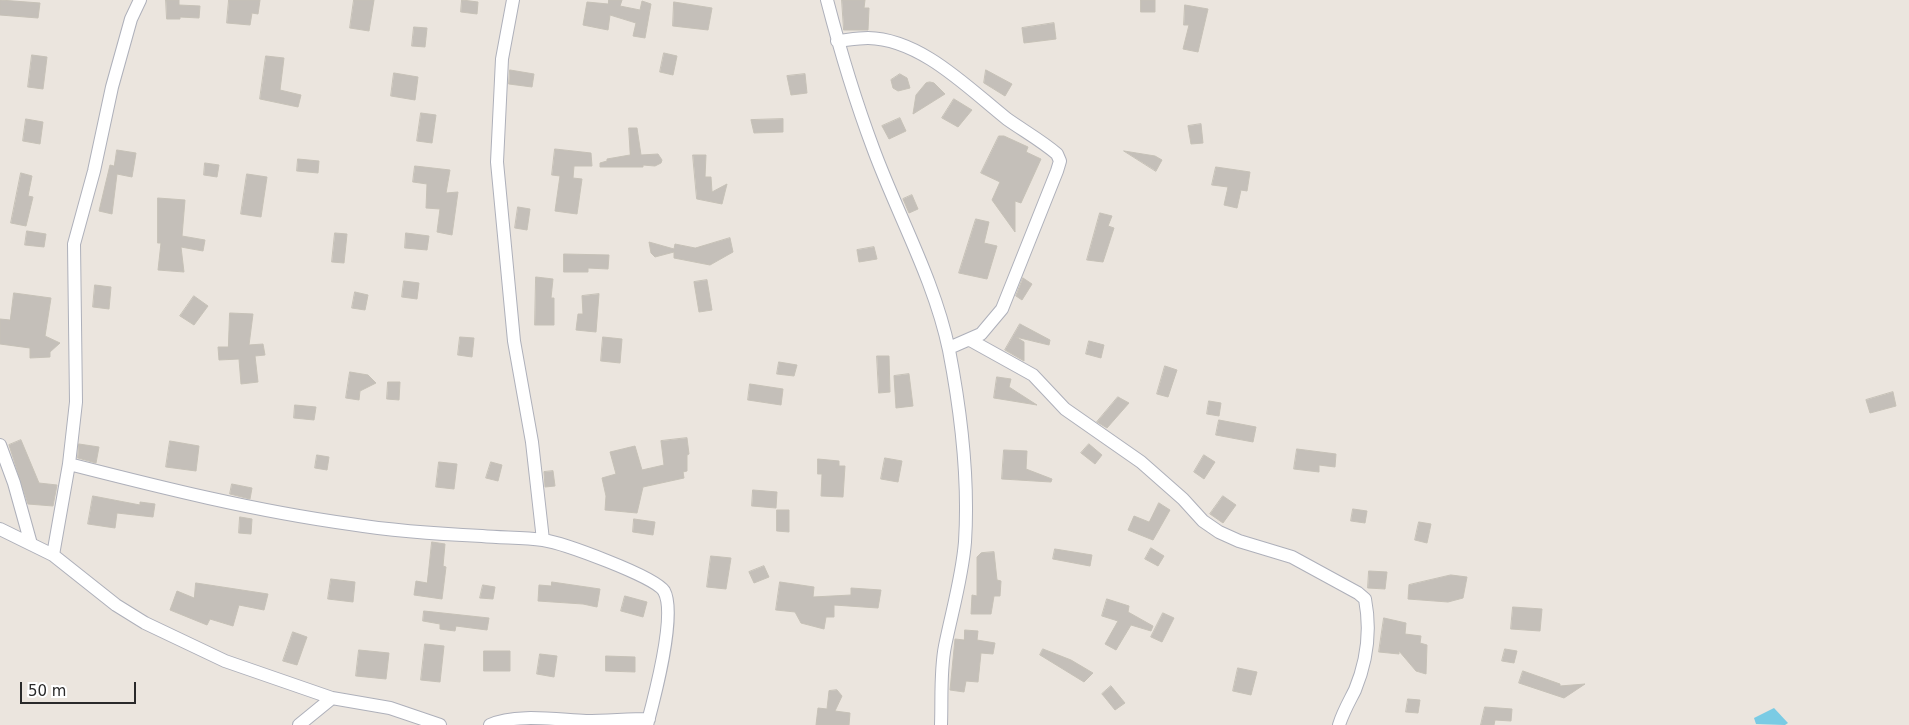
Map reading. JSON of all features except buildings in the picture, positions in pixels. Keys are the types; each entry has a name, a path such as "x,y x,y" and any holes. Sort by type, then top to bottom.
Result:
{"street":[{"path":"53,555 69,464 76,402 74,244 94,171 112,87 131,19 140,0"},
{"path":"513,0 502,59 497,162 514,341 532,442 543,540"},
{"path":"827,0 837,41 872,148 917,251 949,348 958,403 966,505 965,542 959,589 945,648 941,725"},
{"path":"837,41 868,38 880,40 901,45 935,61 1008,119 1057,154 1060,161 1002,309 991,325 970,340 949,348"},
{"path":"970,340 1033,375 1065,409 1141,462 1183,499 1203,521 1219,532 1240,541 1292,557 1358,593 1365,599 1367,651 1354,692 1343,709 1339,725"},
{"path":"0,445 14,483 31,544"},
{"path":"69,464 210,500 274,513 418,532 543,540 585,552 651,581 664,591 667,606 664,654 648,722 516,719 499,721 490,725"},
{"path":"0,529 53,555 116,605 145,623 225,661 332,698 390,708 440,725"},
{"path":"300,725 332,698"}],"water":[{"path":"1774,708 1788,723 1785,725 1756,724 1754,718"}]}
